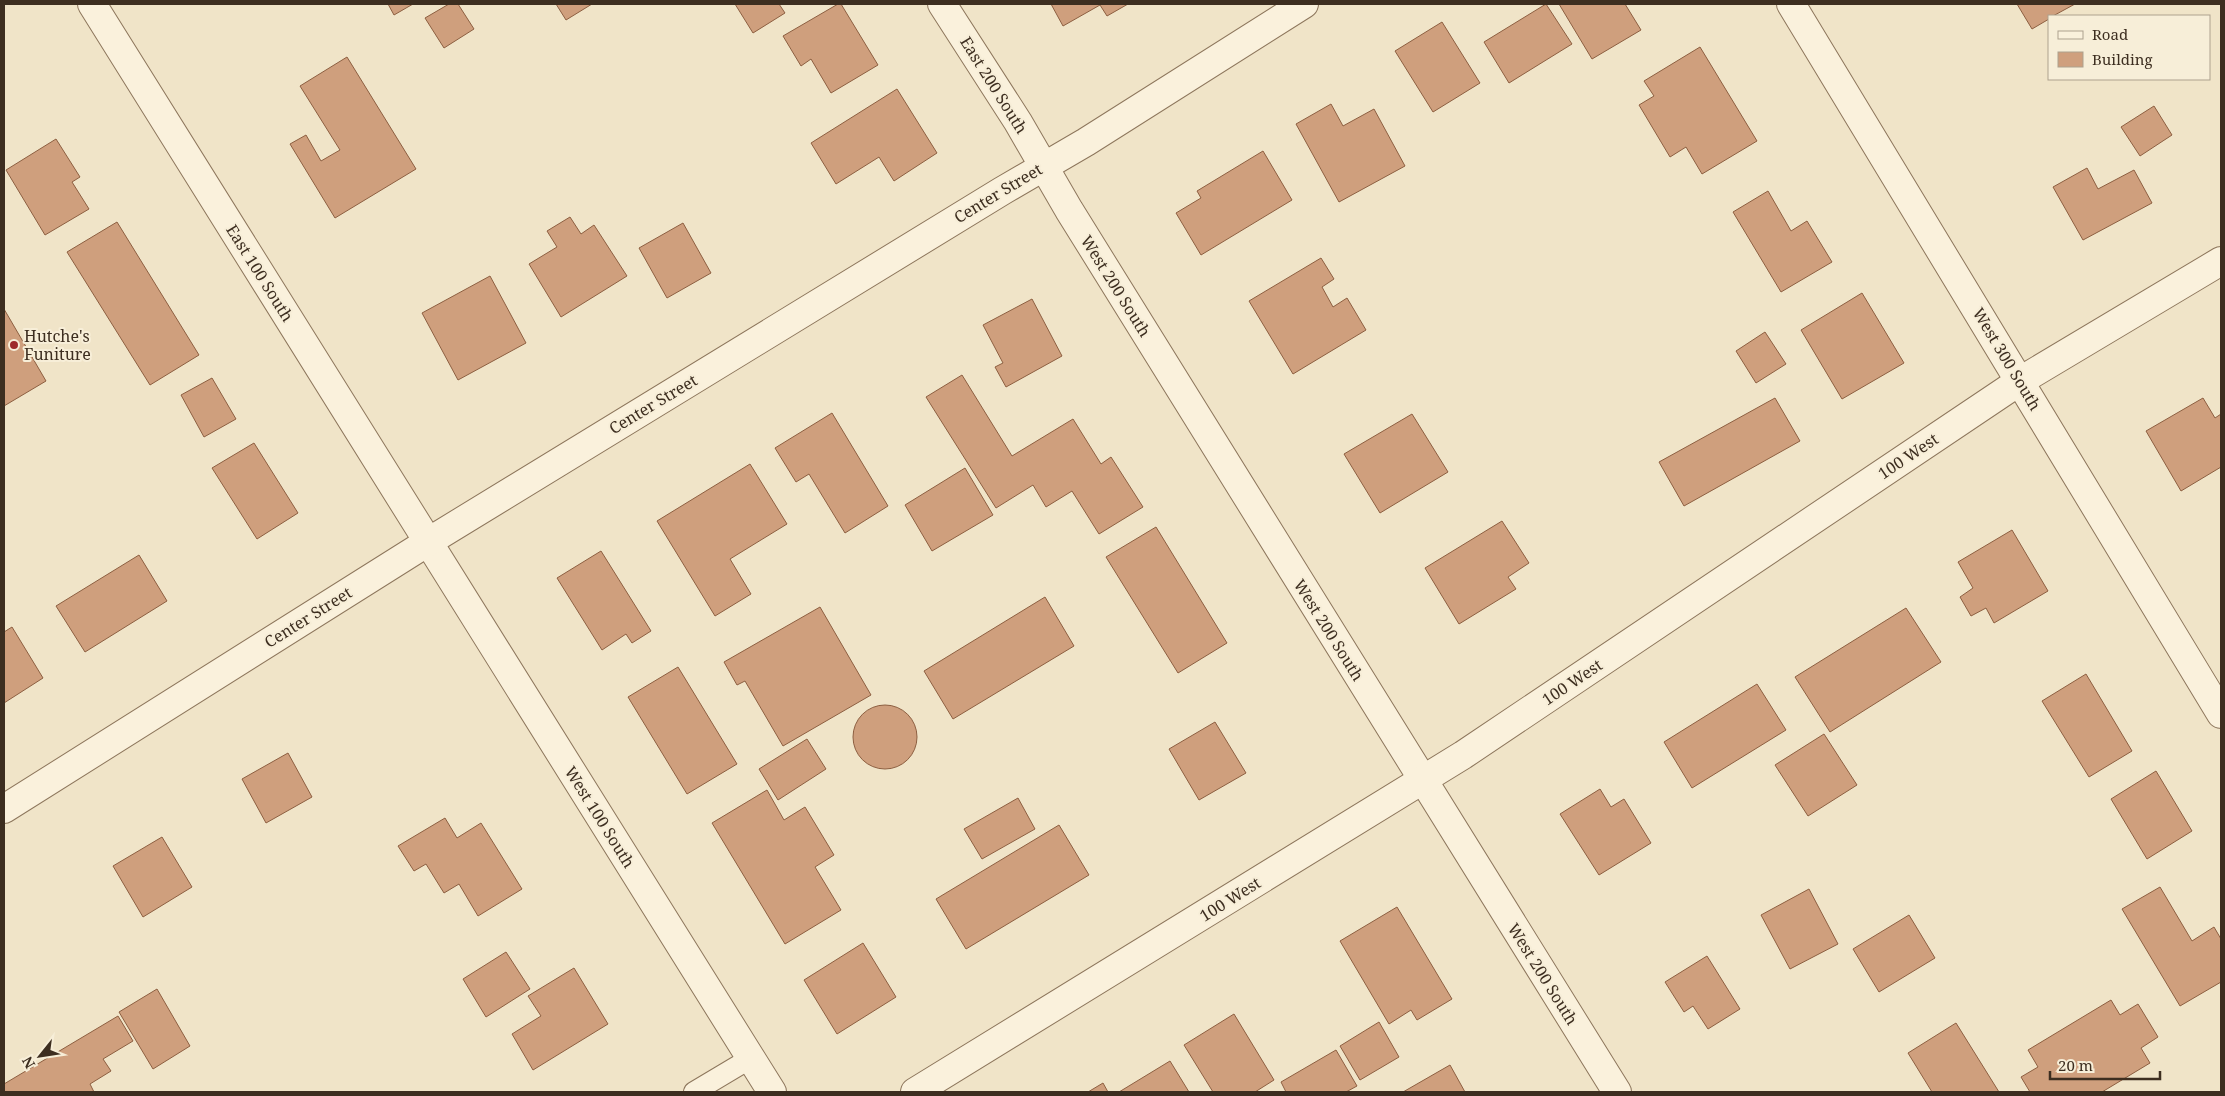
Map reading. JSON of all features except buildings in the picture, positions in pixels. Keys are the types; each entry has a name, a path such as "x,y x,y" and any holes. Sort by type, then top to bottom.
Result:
{"street":[{"name":"East 100 South","path":"92,4 428,542"},
{"name":"East 200 South","path":"942,4 1044,166"},
{"name":"Center Street","path":"4,808 428,542 1086,142 1304,4"},
{"name":"West 300 South","path":"1791,4 2221,714"},
{"name":"West 200 South","path":"1044,166 1422,780 1618,1092"},
{"name":"100 West","path":"915,1092 1472,750 2020,380 2221,261"},
{"name":"West 100 South","path":"428,542 772,1092"}],"lane":[{"path":"694,1092 750,1058"}],"place":[{"name":"Hutche's Funiture","path":"14,345"}]}
